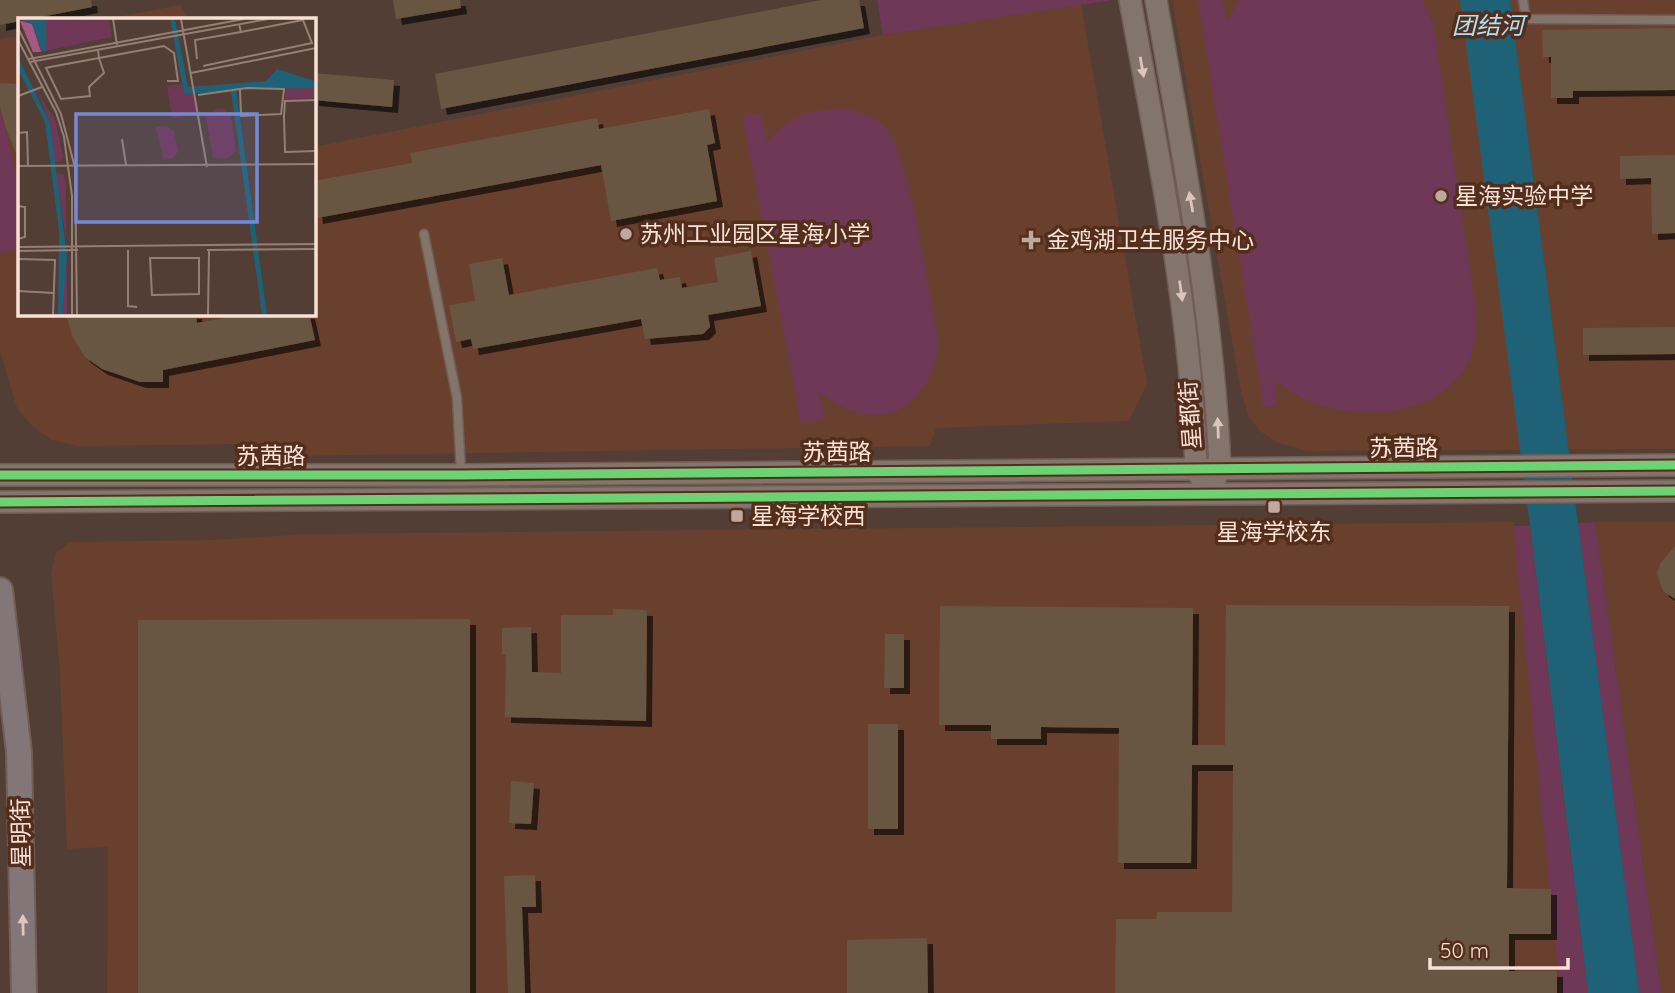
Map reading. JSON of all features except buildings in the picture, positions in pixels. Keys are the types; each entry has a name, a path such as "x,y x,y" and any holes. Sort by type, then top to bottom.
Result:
{"main road":[{"name":"星都街","path":"1130,0 1172,230 1187,334 1196,468 1209,494"},
{"name":"星都街","path":"1156,0 1196,228 1217,407 1220,468 1209,494"},
{"name":"苏茜路","path":"0,475 461,475 1675,465"},
{"name":"苏茜路","path":"0,502 1675,491"},
{"name":"星明街","path":"0,590 19,752 24,993"}],"lane":[{"path":"1523,0 1525,19 1675,20"},
{"path":"424,234 457,398 461,475"}],"shaded area":[{"path":"877,0 1112,0 883,35"},
{"name":"星海实验中学","path":"1172,0 1675,0 1675,449 1308,451 1278,443 1260,431 1249,417 1241,392"},
{"path":"1198,0 1222,0 1227,21 1239,0 1422,0 1433,23 1476,310 1469,361 1451,385 1433,398 1390,411 1344,411 1302,398 1275,381 1277,405 1263,407"},
{"name":"苏州工业园区星海小学","path":"1081,4 1147,384 1129,421 936,428 930,446 291,456 244,444 78,446 52,440 32,426 17,408 0,351 0,39 18,36 18,315 315,315 315,147 883,35"},
{"path":"180,5 187,18 112,18"},
{"path":"840,108 874,119 884,126 893,141 910,195 939,346 932,370 922,389 910,403 895,411 878,415 860,413 819,392 824,419 801,423 742,116 761,113 767,143 782,127 799,116"},
{"path":"0,110 18,182 18,248 0,253"},
{"path":"1513,522 1560,993 107,993 108,847 67,849 60,672 51,573 56,553 70,542 213,540 304,534"},
{"path":"1595,522 1675,522 1675,993 1661,993"},
{"path":"1595,522 1661,993 1639,993 1576,523"},
{"path":"1513,526 1530,526 1588,993 1560,993"}],"water":[{"name":"团结河","path":"1460,0 1510,0 1639,993 1588,993 1530,525"}],"cycle path":[{"path":"0,475 461,475 1675,465"},
{"path":"0,502 1675,491"}],"place":[{"name":"星海实验中学","path":"1441,196"},
{"name":"苏州工业园区星海小学","path":"626,234"},
{"name":"金鸡湖卫生服务中心","path":"1031,240"},
{"name":"星海学校东","path":"1274,507"},
{"name":"星海学校西","path":"737,516"}]}
